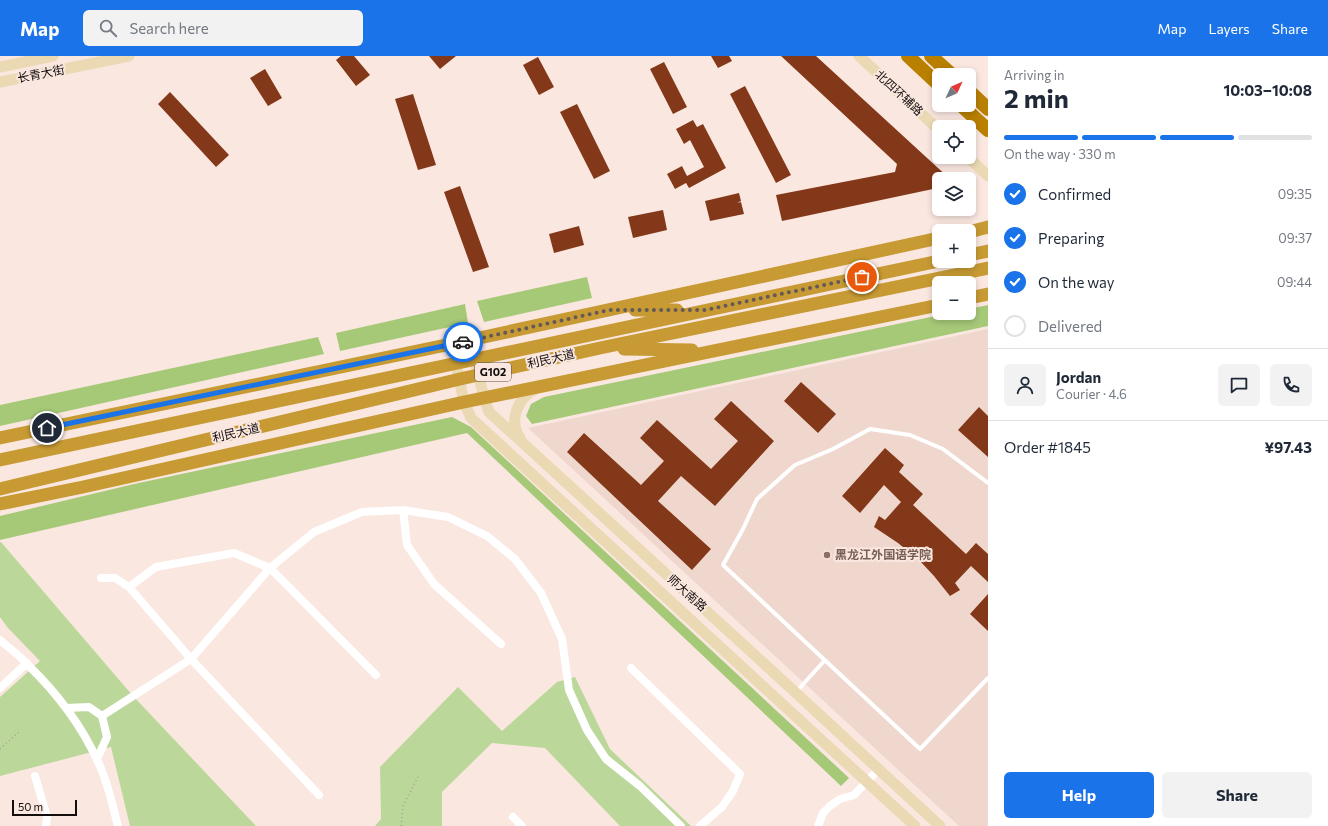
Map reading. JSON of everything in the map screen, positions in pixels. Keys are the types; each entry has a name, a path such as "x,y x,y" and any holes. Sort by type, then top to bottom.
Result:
{"highway":[{"path":"908,56 932,78"},
{"path":"931,56 944,68"},
{"path":"976,97 988,108"},
{"path":"969,112 988,130"},
{"path":"976,230 988,227"},
{"path":"0,438 452,344 932,240"},
{"path":"976,253 988,250"},
{"name":"利民大道","path":"0,460 932,262"},
{"name":"利民大道","path":"0,489 460,379 600,348 988,268"},
{"path":"976,297 988,294"},
{"path":"0,504 91,486 464,402 932,306"},
{"path":"609,310 705,310"},
{"path":"600,348 717,351"}],"main road":[{"name":"长青大街","path":"0,67 53,56"},
{"name":"长青大街","path":"0,82 129,56"},
{"name":"北四环辅路","path":"859,56 932,124"},
{"path":"975,164 988,176"},
{"name":"师大南路","path":"470,340 484,398 489,412 940,826"},
{"name":"师大南路","path":"452,344 464,402 471,418 915,826"},
{"path":"525,445 516,432 514,426 516,413 523,398 538,387"}],"street":[{"path":"403,510 407,545 434,584 501,644"},
{"path":"102,716 191,659 270,568 314,532 362,512 403,510 448,517 487,536 515,559 542,593 562,639 569,690 587,730 606,759 640,786 681,826"},
{"path":"129,587 156,567 234,552 270,568 376,675"},
{"path":"101,578 115,578 129,587 191,659 319,795"},
{"path":"0,640 27,663 40,677 66,708 86,738 97,759 109,792 118,826"},
{"path":"0,688 27,663"},
{"path":"631,668 740,774 733,791 722,807 700,826"},
{"path":"66,708 89,707 102,716 107,737 97,759"},
{"path":"818,826 823,813 830,806 840,799 854,794 879,769"},
{"path":"35,776 47,817 46,826"},
{"path":"513,817 522,826"}],"lane":[{"path":"988,483 943,450 910,435 870,429 832,449 795,465 757,499 743,529 723,565 920,748 988,678"},
{"path":"795,692 825,660"}],"path":[{"path":"0,749 19,732"},
{"path":"401,826 403,806 419,775"}],"shaded area":[{"name":"黑龙江外国语学院","path":"988,329 988,826 959,826 528,428"}],"green space":[{"path":"587,277 592,298 484,322 477,301"},
{"path":"465,304 468,323 340,351 336,333"},
{"path":"988,305 988,326 532,424 526,416 531,404 544,397 932,317 932,320 976,320 976,308"},
{"path":"318,337 324,354 0,426 0,405"},
{"path":"452,417 471,427 849,778 841,786 467,433 0,540 0,516 134,484"},
{"path":"0,542 133,696 256,826 130,826 111,747 0,776 0,697 40,661 8,628 0,617"},
{"path":"575,677 610,749 691,826 620,826 545,748 492,743 442,792 442,826 375,826 381,819 380,767 458,687 502,731 557,682"}],"building":[{"path":"341,56 354,56 370,75 356,86 336,60"},
{"path":"429,56 456,56 440,69"},
{"path":"711,56 729,56 732,61 718,68"},
{"path":"781,56 816,56 942,172 932,172 932,189 782,221 776,195 895,172 897,164"},
{"path":"538,57 554,87 539,95 523,65"},
{"path":"664,62 687,107 673,114 650,69"},
{"path":"265,69 282,98 268,106 250,78"},
{"path":"745,86 791,175 776,183 730,94"},
{"path":"170,92 229,155 216,167 158,104"},
{"path":"413,94 436,165 418,170 395,99"},
{"path":"577,104 610,171 594,179 560,112"},
{"path":"693,120 697,127 703,124 726,168 689,188 686,183 675,189 667,174 682,166 687,176 704,167 690,140 684,144 676,129"},
{"path":"460,186 489,267 473,272 444,192"},
{"path":"739,193 741,201 737,203 741,202 744,214 710,221 705,201"},
{"path":"663,210 667,230 633,238 628,217"},
{"path":"579,226 584,245 554,253 549,234"},
{"path":"801,382 836,414 818,433 784,401"},
{"path":"731,401 774,441 715,506 681,476 658,501 711,549 692,570 567,452 584,433 641,485 664,461 640,438 657,420 711,469 738,441 714,419"},
{"path":"979,407 988,416 988,457 958,430"},
{"path":"885,448 904,465 899,472 923,494 913,505 966,554 976,543 988,554 988,582 971,566 955,583 960,590 950,596 920,561 898,543 874,527 879,516 885,520 901,502 884,485 860,513 842,496"},
{"path":"988,594 988,631 970,614"}],"way so far":[{"path":"463,342 609,310 705,310 862,277"}],"place":[{"name":"黑龙江外国语学院","path":"827,555"}],"route":[{"path":"47,428 463,342"}]}
